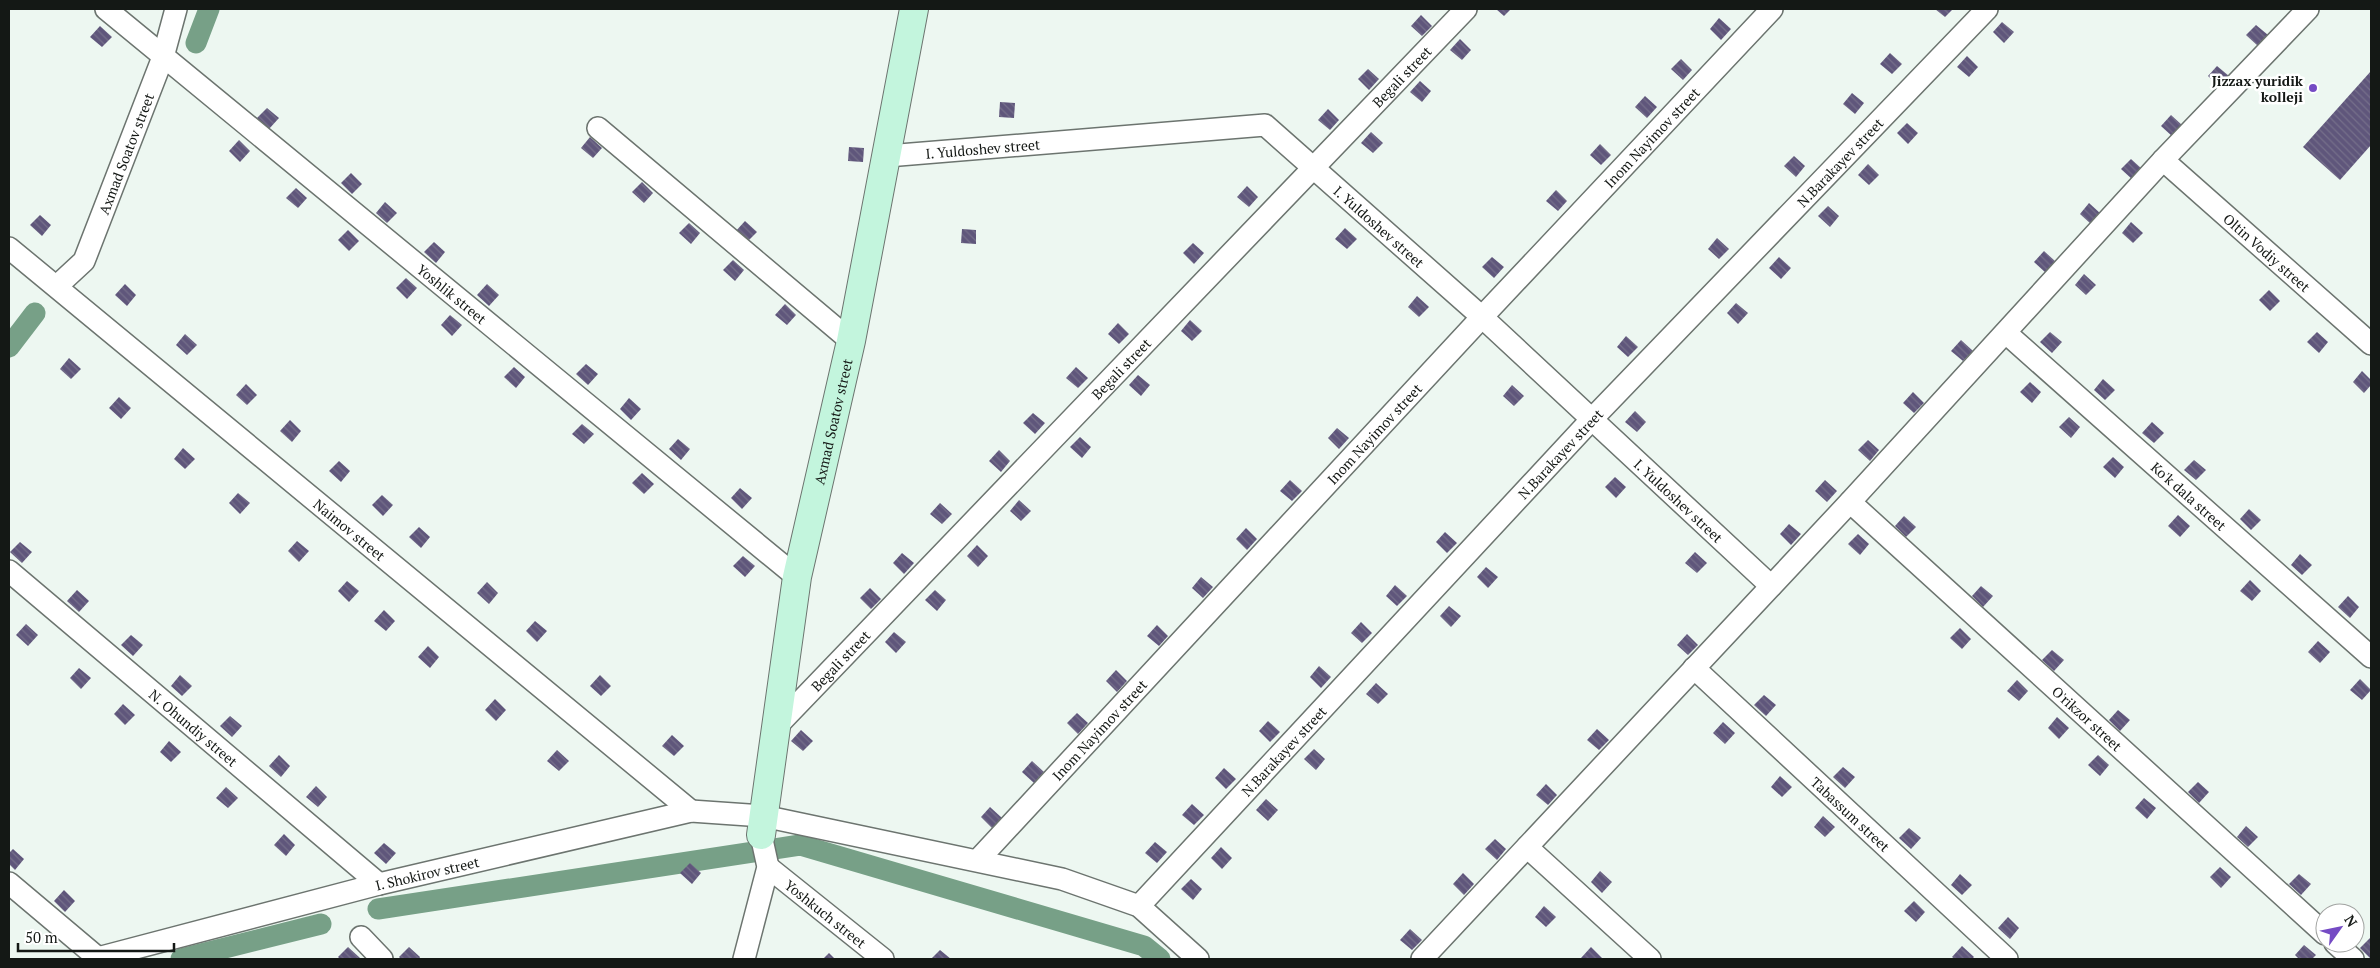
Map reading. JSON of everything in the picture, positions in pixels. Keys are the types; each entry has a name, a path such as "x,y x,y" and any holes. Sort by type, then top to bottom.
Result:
{"street":[{"name":"Yoshlik street","path":"106,9 798,577"},
{"name":"Axmad Soatov street","path":"57,286 84,261 163,57 176,9"},
{"name":"Axmad Soatov street","path":"764,842 775,728 798,577 851,341 888,156 914,9"},
{"name":"Begali street","path":"775,728 1466,9"},
{"name":"Inom Nayimov street","path":"978,860 1482,316 1772,9"},
{"name":"N.Barakayev street","path":"1139,906 1592,418 1987,9"},
{"path":"1422,959 1850,502 2163,160 2308,9"},
{"name":"I. Yuldoshev street","path":"888,156 1265,125 1482,316 1771,586"},
{"path":"598,128 851,341"},
{"name":"Oltin Vodiy street","path":"2163,160 2371,344"},
{"name":"Naimov street","path":"9,248 691,811"},
{"name":"Ko'k dala street","path":"2006,333 2371,658"},
{"name":"O'rikzor street","path":"1850,502 2315,925"},
{"name":"N. Ohundiy street","path":"9,571 379,884"},
{"name":"Tabassum street","path":"1694,668 2007,959"},
{"name":"I. Shokirov street","path":"96,959 379,884 691,811 764,842 978,860 1062,879 1139,906"},
{"path":"744,959 764,842"},
{"name":"Yoshkuch street","path":"764,842 884,959"},
{"path":"1527,847 1650,959"},
{"path":"9,882 96,959"},
{"path":"1139,906 1198,959"},
{"path":"361,937 382,959"}],"building":[{"path":"1496,9 1511,9 1504,16"},
{"path":"1935,9 1953,9 1945,17"},
{"path":"1421,15 1432,26 1422,36 1411,26"},
{"path":"1719,18 1731,29 1721,40 1710,29"},
{"path":"2002,22 2014,32 2004,43 1993,32"},
{"path":"2256,25 2268,35 2258,46 2246,35"},
{"path":"100,26 112,37 102,47 90,37"},
{"path":"1460,39 1471,50 1462,60 1450,50"},
{"path":"1890,53 1902,64 1892,74 1880,64"},
{"path":"1967,56 1978,67 1969,77 1957,67"},
{"path":"1681,59 1692,70 1683,80 1671,69"},
{"path":"2217,66 2229,76 2220,87 2208,76"},
{"path":"1368,69 1379,79 1369,90 1358,79"},
{"path":"2371,71 2371,145 2340,180 2303,147"},
{"path":"1420,81 1431,91 1422,102 1410,92"},
{"path":"1852,93 1864,103 1855,114 1843,104"},
{"path":"1645,96 1657,107 1647,118 1635,107"},
{"path":"1000,102 1015,103 1014,118 999,117"},
{"path":"267,108 279,118 269,129 257,118"},
{"path":"1328,109 1339,120 1330,130 1318,120"},
{"path":"2171,115 2183,126 2173,137 2161,126"},
{"path":"1907,123 1918,133 1908,144 1897,133"},
{"path":"1371,132 1383,143 1373,153 1361,143"},
{"path":"590,137 602,148 593,158 581,148"},
{"path":"239,140 250,151 240,162 229,151"},
{"path":"1600,144 1611,155 1601,165 1590,155"},
{"path":"849,147 864,148 863,162 848,161"},
{"path":"1794,156 1805,166 1796,177 1784,166"},
{"path":"2131,159 2142,169 2133,180 2121,169"},
{"path":"1868,164 1879,175 1869,185 1858,175"},
{"path":"351,173 362,184 352,194 341,183"},
{"path":"642,182 653,193 644,203 632,192"},
{"path":"1247,186 1258,197 1249,207 1237,197"},
{"path":"296,188 307,198 298,208 286,198"},
{"path":"1556,190 1567,201 1558,211 1546,201"},
{"path":"385,202 397,213 387,223 376,213"},
{"path":"2089,203 2101,214 2091,224 2080,214"},
{"path":"1828,206 1839,216 1830,227 1818,216"},
{"path":"40,215 51,225 42,236 30,225"},
{"path":"745,221 757,232 747,242 735,232"},
{"path":"2131,222 2143,233 2133,243 2122,233"},
{"path":"689,223 700,233 691,244 679,233"},
{"path":"1345,228 1357,239 1347,249 1335,239"},
{"path":"962,229 976,230 976,244 961,243"},
{"path":"348,230 359,241 349,251 338,240"},
{"path":"1717,238 1729,249 1719,259 1708,249"},
{"path":"434,242 445,252 436,263 424,252"},
{"path":"1193,243 1204,253 1194,264 1183,253"},
{"path":"2044,251 2056,262 2046,273 2034,262"},
{"path":"1492,257 1504,267 1494,278 1482,267"},
{"path":"1779,257 1791,268 1781,279 1769,268"},
{"path":"733,260 744,270 735,281 723,270"},
{"path":"2084,274 2096,285 2086,295 2075,285"},
{"path":"406,278 417,288 407,299 396,288"},
{"path":"125,284 136,295 127,306 115,295"},
{"path":"487,284 499,295 489,306 477,295"},
{"path":"2269,290 2280,301 2270,311 2259,300"},
{"path":"1417,296 1429,307 1419,317 1408,307"},
{"path":"1736,303 1748,313 1738,324 1727,313"},
{"path":"785,304 796,315 787,325 775,315"},
{"path":"450,315 462,325 452,336 441,325"},
{"path":"1190,320 1202,331 1192,341 1181,331"},
{"path":"1118,323 1129,334 1119,344 1108,334"},
{"path":"2050,332 2062,342 2052,353 2040,342"},
{"path":"2317,332 2328,342 2319,353 2307,342"},
{"path":"185,334 197,345 187,355 176,345"},
{"path":"1626,336 1638,347 1628,357 1617,347"},
{"path":"1961,340 1973,351 1963,361 1951,351"},
{"path":"69,358 81,369 71,379 60,369"},
{"path":"586,364 598,374 588,385 576,374"},
{"path":"514,367 525,377 516,388 504,377"},
{"path":"1076,367 1088,378 1078,388 1066,378"},
{"path":"2362,371 2371,380 2371,385 2364,393 2353,382"},
{"path":"1138,375 1150,385 1141,396 1129,385"},
{"path":"2103,379 2115,390 2105,400 2094,390"},
{"path":"2030,382 2041,392 2032,403 2020,392"},
{"path":"246,384 257,395 247,405 236,395"},
{"path":"1512,385 1524,396 1514,406 1503,396"},
{"path":"1913,392 1924,403 1914,413 1903,403"},
{"path":"119,397 131,408 121,419 109,408"},
{"path":"629,398 641,409 631,420 620,409"},
{"path":"1635,411 1646,422 1637,432 1625,422"},
{"path":"1033,413 1045,423 1035,434 1023,423"},
{"path":"2069,417 2080,427 2071,438 2059,427"},
{"path":"290,420 301,431 292,442 280,431"},
{"path":"2152,422 2164,433 2154,443 2142,433"},
{"path":"582,424 594,434 584,444 572,434"},
{"path":"1337,428 1349,438 1339,449 1328,438"},
{"path":"1080,437 1091,447 1082,458 1070,447"},
{"path":"678,439 690,449 681,460 669,449"},
{"path":"1868,440 1879,450 1870,461 1858,450"},
{"path":"183,448 195,459 185,469 174,459"},
{"path":"999,450 1010,461 1001,472 989,461"},
{"path":"2113,457 2124,467 2115,478 2103,467"},
{"path":"2194,460 2206,470 2196,480 2184,470"},
{"path":"339,461 350,471 341,482 329,471"},
{"path":"642,473 654,484 644,494 632,483"},
{"path":"1615,477 1626,487 1616,498 1605,487"},
{"path":"1290,480 1302,491 1292,501 1280,491"},
{"path":"1825,480 1837,491 1827,502 1815,491"},
{"path":"740,488 752,498 742,509 731,498"},
{"path":"238,493 250,503 240,514 229,503"},
{"path":"382,495 393,505 383,516 372,505"},
{"path":"1019,500 1031,511 1021,521 1010,511"},
{"path":"940,503 952,514 942,524 930,514"},
{"path":"2249,509 2261,520 2251,530 2240,519"},
{"path":"2178,515 2190,526 2180,537 2168,526"},
{"path":"1904,516 1916,527 1906,537 1895,526"},
{"path":"1789,524 1801,534 1791,545 1780,534"},
{"path":"419,527 430,537 421,548 409,537"},
{"path":"1246,528 1257,539 1247,550 1236,539"},
{"path":"1445,532 1457,543 1447,553 1436,542"},
{"path":"1858,534 1869,544 1860,555 1848,544"},
{"path":"297,541 309,551 299,562 288,551"},
{"path":"20,542 32,552 22,563 10,552"},
{"path":"977,545 988,556 978,567 967,556"},
{"path":"1695,552 1707,563 1697,573 1685,563"},
{"path":"902,553 914,563 904,574 893,563"},
{"path":"2300,554 2312,565 2302,575 2291,565"},
{"path":"743,556 755,566 745,577 733,566"},
{"path":"1486,567 1498,577 1488,588 1477,577"},
{"path":"1201,577 1213,587 1203,598 1192,588"},
{"path":"2250,580 2261,591 2252,601 2240,591"},
{"path":"347,581 359,591 349,602 338,591"},
{"path":"487,582 498,593 489,604 477,593"},
{"path":"1395,585 1407,596 1397,606 1386,596"},
{"path":"1981,586 1993,596 1983,607 1972,596"},
{"path":"870,588 881,599 871,609 860,598"},
{"path":"77,590 89,601 79,612 67,601"},
{"path":"935,590 946,600 937,611 925,600"},
{"path":"2348,596 2359,607 2350,618 2338,607"},
{"path":"1449,606 1461,616 1451,627 1440,616"},
{"path":"384,610 395,621 386,631 374,621"},
{"path":"535,621 547,631 537,642 526,631"},
{"path":"1361,622 1372,633 1362,643 1351,633"},
{"path":"26,624 38,635 28,646 16,635"},
{"path":"1157,625 1168,636 1159,646 1147,636"},
{"path":"1960,628 1971,639 1962,649 1950,638"},
{"path":"894,632 906,642 896,653 885,642"},
{"path":"1687,634 1698,645 1688,655 1677,645"},
{"path":"131,635 143,645 133,656 121,645"},
{"path":"2318,641 2330,652 2320,663 2308,652"},
{"path":"428,646 439,657 430,668 418,657"},
{"path":"2052,650 2064,660 2054,671 2042,660"},
{"path":"1319,666 1331,677 1321,688 1310,677"},
{"path":"79,668 91,678 81,689 70,678"},
{"path":"1116,670 1127,681 1117,692 1106,681"},
{"path":"180,675 192,686 182,696 171,686"},
{"path":"600,675 611,686 601,696 590,686"},
{"path":"2360,679 2371,690 2362,700 2350,690"},
{"path":"2017,680 2028,691 2019,701 2007,691"},
{"path":"1376,683 1388,694 1378,704 1366,694"},
{"path":"1764,695 1776,705 1766,716 1754,705"},
{"path":"495,699 506,710 496,721 485,710"},
{"path":"123,704 135,715 125,725 114,714"},
{"path":"2118,710 2130,720 2120,731 2109,720"},
{"path":"1077,713 1088,723 1078,734 1067,723"},
{"path":"230,716 242,726 232,737 220,726"},
{"path":"2057,717 2069,728 2059,739 2048,728"},
{"path":"1268,721 1280,732 1270,742 1259,731"},
{"path":"1723,722 1735,733 1725,744 1713,733"},
{"path":"1597,729 1609,740 1599,750 1587,740"},
{"path":"801,730 813,741 803,751 791,741"},
{"path":"672,735 684,746 674,756 662,746"},
{"path":"169,741 181,752 171,762 160,752"},
{"path":"1314,749 1325,759 1316,770 1304,759"},
{"path":"557,750 569,761 559,771 547,761"},
{"path":"279,755 290,766 281,777 269,766"},
{"path":"2098,755 2109,765 2100,776 2088,765"},
{"path":"1032,761 1044,772 1034,783 1022,772"},
{"path":"1843,767 1855,777 1845,788 1833,777"},
{"path":"1224,768 1236,779 1226,789 1215,778"},
{"path":"1780,776 1792,787 1782,797 1771,787"},
{"path":"2198,782 2209,792 2199,803 2188,792"},
{"path":"1546,784 1557,795 1548,805 1536,795"},
{"path":"316,786 327,797 318,807 306,797"},
{"path":"226,787 238,798 228,808 216,798"},
{"path":"2144,798 2156,808 2147,819 2135,808"},
{"path":"1266,799 1278,810 1268,821 1256,810"},
{"path":"1192,804 1204,815 1194,825 1182,815"},
{"path":"990,807 1002,818 992,828 981,817"},
{"path":"1823,816 1835,827 1825,837 1814,827"},
{"path":"2246,826 2258,837 2248,847 2237,837"},
{"path":"1909,828 1921,838 1911,849 1899,838"},
{"path":"284,834 295,845 286,856 274,845"},
{"path":"1495,839 1506,849 1497,860 1485,849"},
{"path":"1155,842 1167,852 1157,863 1145,853"},
{"path":"384,843 396,853 386,864 374,853"},
{"path":"1221,847 1232,858 1222,869 1211,858"},
{"path":"13,849 24,859 15,870 9,864 9,853"},
{"path":"690,863 701,873 692,884 680,873"},
{"path":"2220,867 2231,877 2221,888 2210,877"},
{"path":"1600,871 1612,882 1602,893 1591,882"},
{"path":"1463,873 1474,884 1464,895 1453,884"},
{"path":"1960,874 1972,885 1962,895 1951,885"},
{"path":"2299,874 2311,884 2301,895 2289,884"},
{"path":"1191,879 1202,889 1193,900 1181,889"},
{"path":"64,890 75,901 65,912 54,901"},
{"path":"1914,901 1925,912 1916,922 1904,911"},
{"path":"1544,906 1556,917 1546,927 1535,917"},
{"path":"2008,917 2019,928 2010,939 1998,928"},
{"path":"1410,929 1422,940 1412,950 1400,940"},
{"path":"2371,939 2371,959 2365,953 2365,943"},
{"path":"2304,945 2316,955 2312,959 2299,959 2295,955"},
{"path":"1962,946 1974,957 1972,959 1955,959 1952,957"},
{"path":"348,947 360,958 340,959 338,957"},
{"path":"409,947 420,957 419,959 401,959 399,957"},
{"path":"1591,947 1603,959 1581,958"},
{"path":"940,950 951,959 931,959"},
{"path":"829,953 835,959 823,959"}],"waterway":[{"path":"196,43 209,9"},
{"path":"9,347 35,313"},
{"path":"378,909 800,845 1144,946 1160,959"},
{"path":"181,959 321,924"}],"place":[{"name":"Jizzax yuridik kolleji","path":"2313,88"}]}
